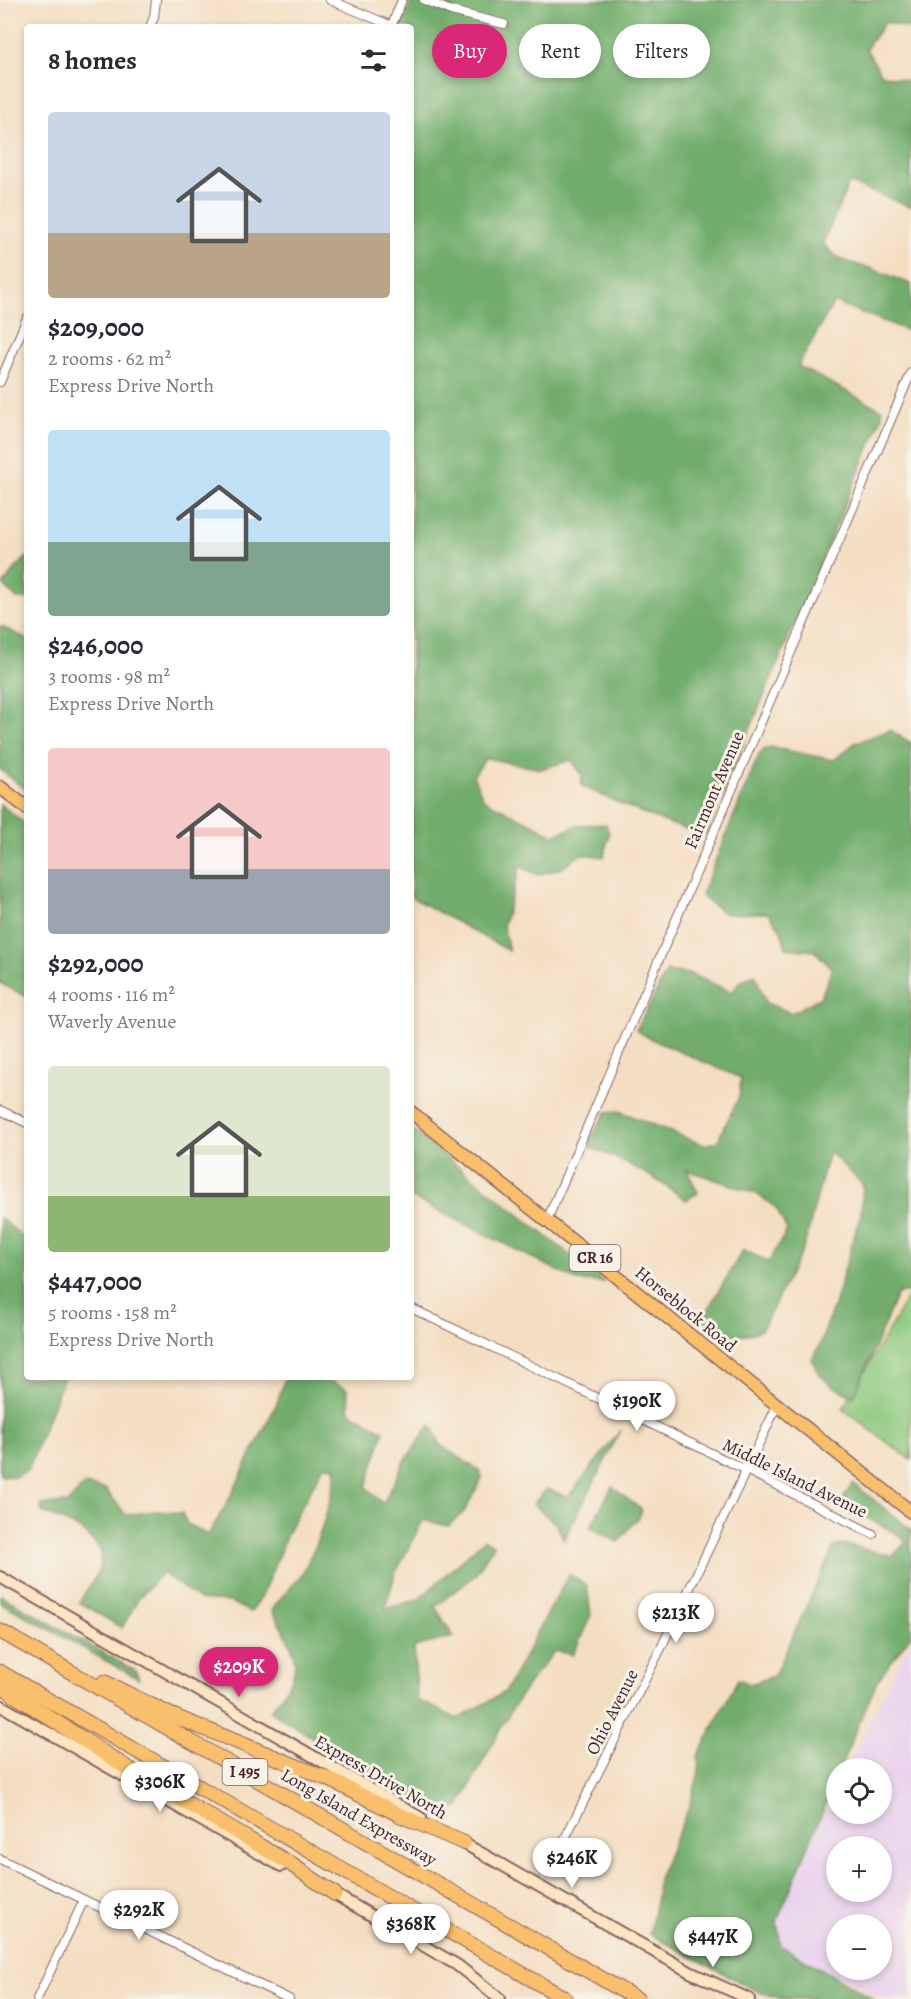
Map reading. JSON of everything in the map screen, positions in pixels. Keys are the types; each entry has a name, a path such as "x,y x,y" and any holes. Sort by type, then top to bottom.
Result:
{"highway":[{"name":"Long Island Expressway","path":"0,1631 637,1999"},
{"path":"25,1645 171,1715 318,1774 464,1843"},
{"name":"I 495","path":"0,1672 566,1999"},
{"path":"0,1683 13,1694 129,1769 289,1863 335,1894"}],"main road":[{"path":"0,787 24,806"},
{"name":"Horseblock Road","path":"414,1114 911,1512"},
{"name":"Express Drive North","path":"0,1577 690,1972 749,1999"},
{"path":"0,1705 450,1961 500,1999"}],"street":[{"path":"151,24 156,0"},
{"path":"330,0 385,24"},
{"path":"393,24 402,0"},
{"path":"424,0 451,11 504,24"},
{"path":"0,382 24,325"},
{"name":"Fairmont Avenue","path":"547,1220 911,373"},
{"path":"0,1110 24,1122"},
{"name":"Middle Island Avenue","path":"414,1309 873,1534"},
{"name":"Ohio Avenue","path":"550,1868 660,1650 777,1406"},
{"path":"0,1859 289,1999"},
{"path":"37,1999 84,1900"}],"shaded area":[{"path":"911,1638 911,1999 886,1999 844,1980 892,1980 892,1914 826,1914 826,1972 778,1950 771,1918 826,1808 826,1824 892,1824 892,1758 851,1758"}],"green space":[{"path":"412,0 911,0 911,29 885,22 866,49 881,74 911,82 911,207 849,183 823,243 844,260 911,284 911,332 834,302 798,366 882,410 882,417 706,833 682,828 581,785 582,775 572,760 541,769 486,758 473,776 484,800 554,835 578,825 606,824 609,834 604,857 582,854 562,868 538,875 520,866 503,926 509,951 414,899 414,24 401,24"},
{"path":"24,560 24,599 17,599 3,585"},
{"path":"0,626 24,638 24,789 0,769"},
{"path":"890,730 911,743 911,1292 897,1294 854,1397 839,1390 823,1378 812,1359 819,1347 834,1305 861,1213 863,1185 829,1151 804,1247 762,1329 746,1335 738,1335 724,1331 702,1319 743,1250 769,1262 787,1230 776,1208 755,1193 687,1170 698,1193 686,1200 638,1169 587,1146 606,1112 619,1111 704,1145 717,1142 739,1097 741,1078 651,1039 636,1030 667,971 690,974 732,992 739,982 755,974 766,1003 792,1013 821,997 832,969 815,951 786,948 781,930 768,913 725,914 701,896 760,752 770,747 834,760 855,743"},
{"path":"0,804 24,823 24,995 0,983"},
{"path":"414,1131 604,1282 578,1281 414,1199"},
{"path":"0,1218 24,1238 24,1380 63,1380 28,1470 15,1477 0,1475"},
{"path":"911,1291 911,1460 843,1409"},
{"path":"284,1380 328,1380 347,1389 350,1412 384,1431 366,1487 383,1504 404,1462 431,1424 441,1446 480,1471 482,1478 464,1512 448,1526 423,1520 395,1574 385,1609 419,1599 484,1540 494,1545 476,1574 435,1607 454,1637 414,1647 417,1700 458,1719 505,1692 569,1574 587,1586 591,1615 573,1655 555,1651 540,1668 502,1726 458,1808 429,1810 270,1711 292,1678 295,1660 286,1634 272,1611 300,1576 310,1559 329,1506 336,1467 324,1466 290,1527 261,1598 250,1612 230,1602 200,1600 162,1573 139,1598 122,1628 79,1602 100,1570 101,1550 82,1530 41,1511 42,1505 68,1503 84,1485 105,1489 126,1515 156,1511 182,1513 187,1524 208,1535 224,1509 277,1403"},
{"path":"621,1430 564,1540 557,1525 533,1504 547,1489 568,1497"},
{"path":"853,1483 911,1530 911,1635 877,1681 844,1758 826,1758 826,1803 777,1921 781,1946 826,1972 826,1980 841,1980 874,1999 781,1999 757,1991 649,1934 657,1897 658,1879 689,1807 699,1773 698,1756 738,1679 750,1684 774,1676 834,1547 843,1544 893,1556 906,1542 896,1533 840,1504"},
{"path":"612,1487 642,1510 618,1542 590,1528"},
{"path":"0,1595 136,1671 139,1679 0,1602"}]}
